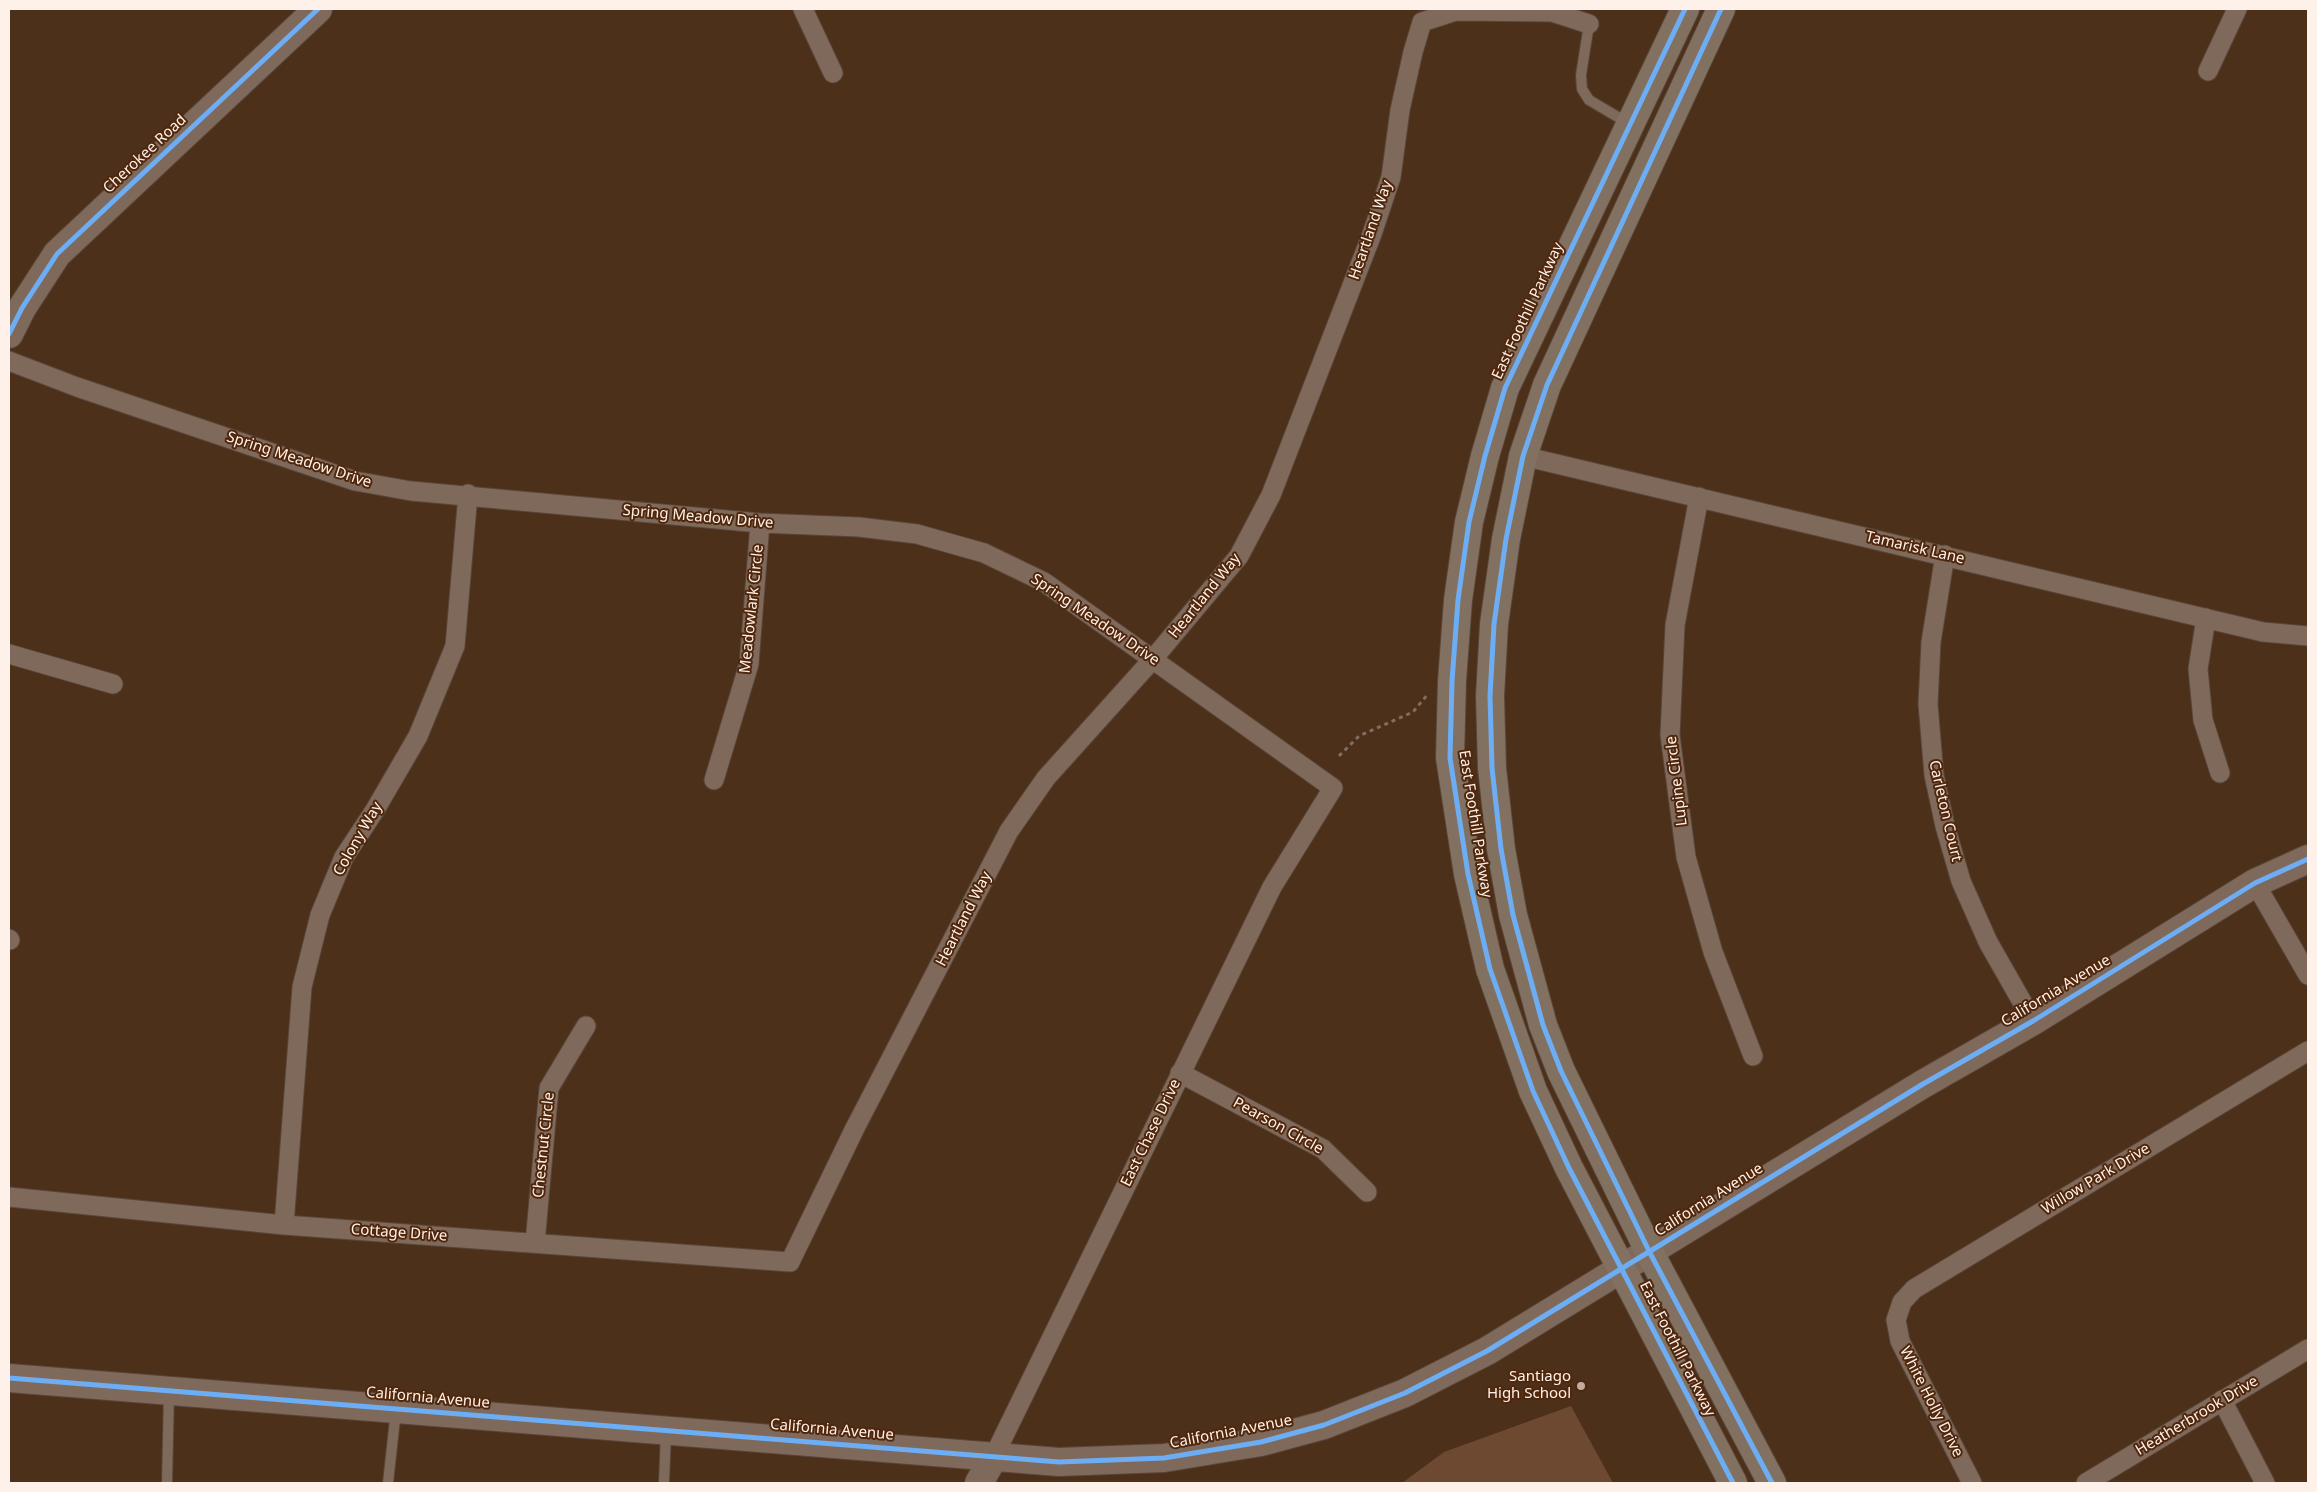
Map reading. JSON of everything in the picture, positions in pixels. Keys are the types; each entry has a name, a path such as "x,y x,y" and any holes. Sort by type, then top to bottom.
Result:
{"main road":[{"name":"Cherokee Road","path":"9,334 22,308 57,254 318,9"},
{"name":"East Foothill Parkway","path":"1685,9 1506,388 1485,456 1469,522 1458,600 1452,681 1450,758 1468,874 1490,969 1533,1091 1569,1168 1733,1483"},
{"name":"East Foothill Parkway","path":"1721,9 1547,385 1523,456 1506,538 1493,633 1490,696 1492,768 1501,849 1513,915 1543,1026 1561,1070 1650,1252 1772,1483"},
{"path":"1523,456 1516,451 1513,444 1514,432 1522,399 1567,288 1566,259"},
{"name":"California Avenue","path":"9,1378 881,1446 992,1458 1059,1462 1141,1460 1261,1442 1302,1432 1365,1409 1428,1382 1487,1351 1890,1104 2033,1021 2255,883 2308,859"},
{"name":"East Chase Drive","path":"979,1483 992,1458"}],"street":[{"path":"803,9 834,72"},
{"path":"2208,71 2237,9"},
{"name":"Heartland Way","path":"790,1262 855,1128 1009,831 1046,778 1153,659 1240,556 1271,495 1372,234 1388,187 1412,52 1422,22 1456,11 1552,12 1589,24"},
{"name":"Spring Meadow Drive","path":"9,361 77,387 355,481 410,491 468,494 760,523 859,527 917,534 984,553 1044,582 1333,788"},
{"name":"Tamarisk Lane","path":"1523,456 2264,632 2308,636"},
{"name":"Colony Way","path":"284,1225 302,987 320,915 344,857 376,810 418,736 455,646 468,494"},
{"name":"Lupine Circle","path":"1699,497 1675,625 1670,736 1686,857 1713,952 1753,1056"},
{"name":"Meadowlark Circle","path":"714,780 749,664 760,523"},
{"name":"Carleton Court","path":"1945,555 1931,642 1928,704 1934,775 1945,826 1961,881 1988,942 2033,1021"},
{"path":"2206,618 2198,669 2203,720 2220,773"},
{"path":"9,654 113,684"},
{"name":"East Chase Drive","path":"992,1458 1272,886 1333,788"},
{"path":"2255,883 2308,976"},
{"name":"Chestnut Circle","path":"535,1242 549,1088 586,1026"},
{"name":"Willow Park Drive","path":"1896,1320 1902,1302 1914,1289 2308,1051"},
{"name":"Pearson Circle","path":"1180,1073 1323,1149 1367,1192"},
{"name":"Cottage Drive","path":"9,1197 284,1225 790,1262"},
{"name":"White Holly Drive","path":"1896,1320 1900,1341 1972,1483"},
{"name":"Heatherbrook Drive","path":"2086,1483 2308,1349"},
{"path":"2222,1400 2265,1483"}],"lane":[{"path":"1589,24 1581,75 1582,89 1589,100 1630,124"},
{"path":"167,1483 169,1390"},
{"path":"388,1483 396,1408"},
{"path":"664,1483 666,1430"}],"path":[{"path":"1339,756 1359,736 1413,712 1430,692"}],"shaded area":[{"path":"1571,1406 1613,1483 1402,1483 1444,1452"}],"cycle path":[{"path":"9,334 22,308 57,254 318,9"},
{"path":"1685,9 1505,388 1485,456 1469,522 1458,600 1452,681 1450,758 1468,874 1490,969 1533,1091 1569,1168 1733,1483"},
{"path":"1721,9 1547,385 1523,456 1506,539 1494,624 1490,696 1492,768 1501,849 1513,915 1543,1025 1561,1071 1650,1253 1772,1483"},
{"path":"9,1378 1059,1462 1164,1458 1261,1442 1324,1425 1405,1393 1487,1351 1923,1084 2033,1021 2255,883 2308,859"}],"place":[{"name":"Santiago High School","path":"1581,1386"}]}
